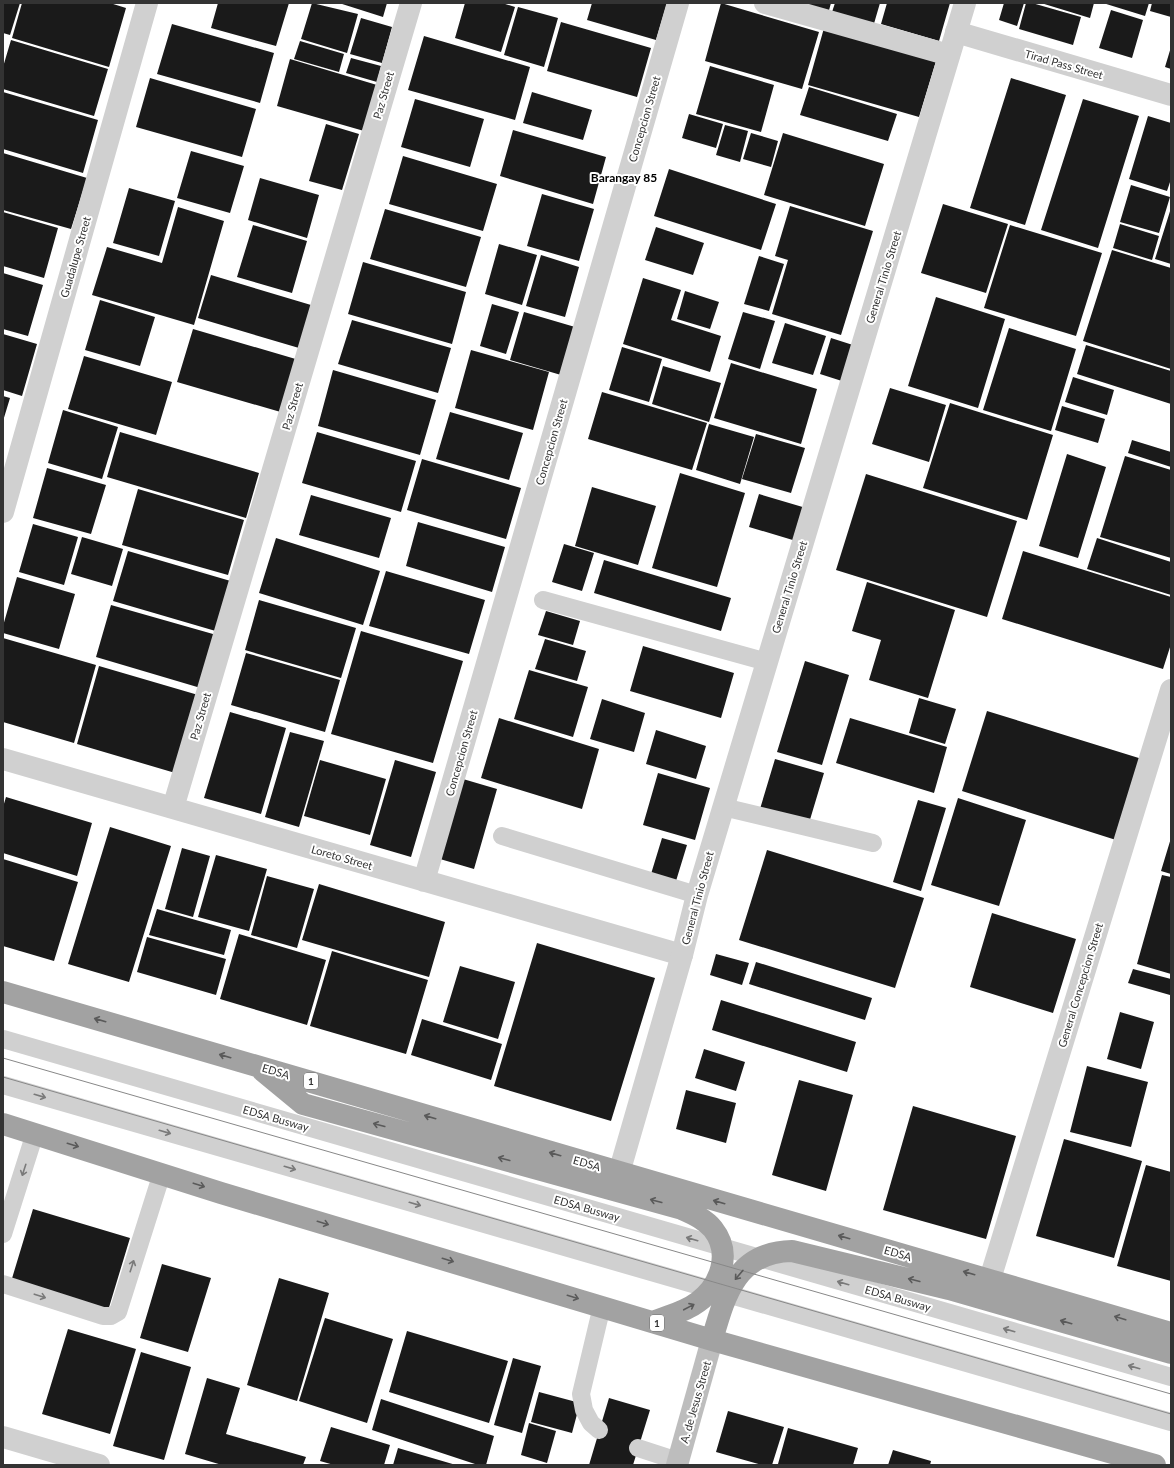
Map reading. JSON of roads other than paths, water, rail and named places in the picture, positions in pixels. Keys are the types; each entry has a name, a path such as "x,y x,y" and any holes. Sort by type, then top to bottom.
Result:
{"highway":[{"name":"EDSA","path":"3,992 255,1064 619,1173 1171,1333"},
{"path":"255,1064 304,1104 682,1209 702,1219 713,1229 722,1248 722,1268 712,1340"},
{"name":"1","path":"3,1124 36,1133 221,1192 712,1340 1155,1465"},
{"path":"653,1322 692,1306 718,1292 742,1271 760,1258 773,1253 785,1251 808,1254 949,1289 1171,1352"}],"main road":[{"name":"A. de Jesus Street","path":"678,1463 712,1340"}],"street":[{"name":"Guadalupe Street","path":"3,512 147,3"},
{"name":"Paz Street","path":"173,808 410,3"},
{"name":"Concepcion Street","path":"424,881 678,3"},
{"path":"765,3 949,55"},
{"name":"General Tinio Street","path":"619,1173 723,807 965,3"},
{"name":"Tirad Pass Street","path":"956,32 1171,95"},
{"name":"General Concepcion Street","path":"990,1280 1171,690"},
{"name":"Loreto Street","path":"3,759 682,955"},
{"path":"3,1437 99,1465"}],"lane":[{"path":"543,600 767,662"},
{"path":"723,807 873,843"},
{"path":"502,836 697,895"},
{"name":"EDSA Busway","path":"3,1039 1171,1377"},
{"path":"3,1085 1171,1422"},
{"path":"3,1234 36,1133"},
{"path":"3,1284 103,1316 111,1316 118,1312 162,1173"},
{"path":"600,1430 591,1423 584,1410 581,1394 602,1306"},
{"path":"638,1448 678,1463"}],"tram line":[{"path":"3,1058 1171,1394"},
{"path":"3,1077 1171,1414"}],"district":[{"name":"Barangay 85","path":"624,177"}]}
